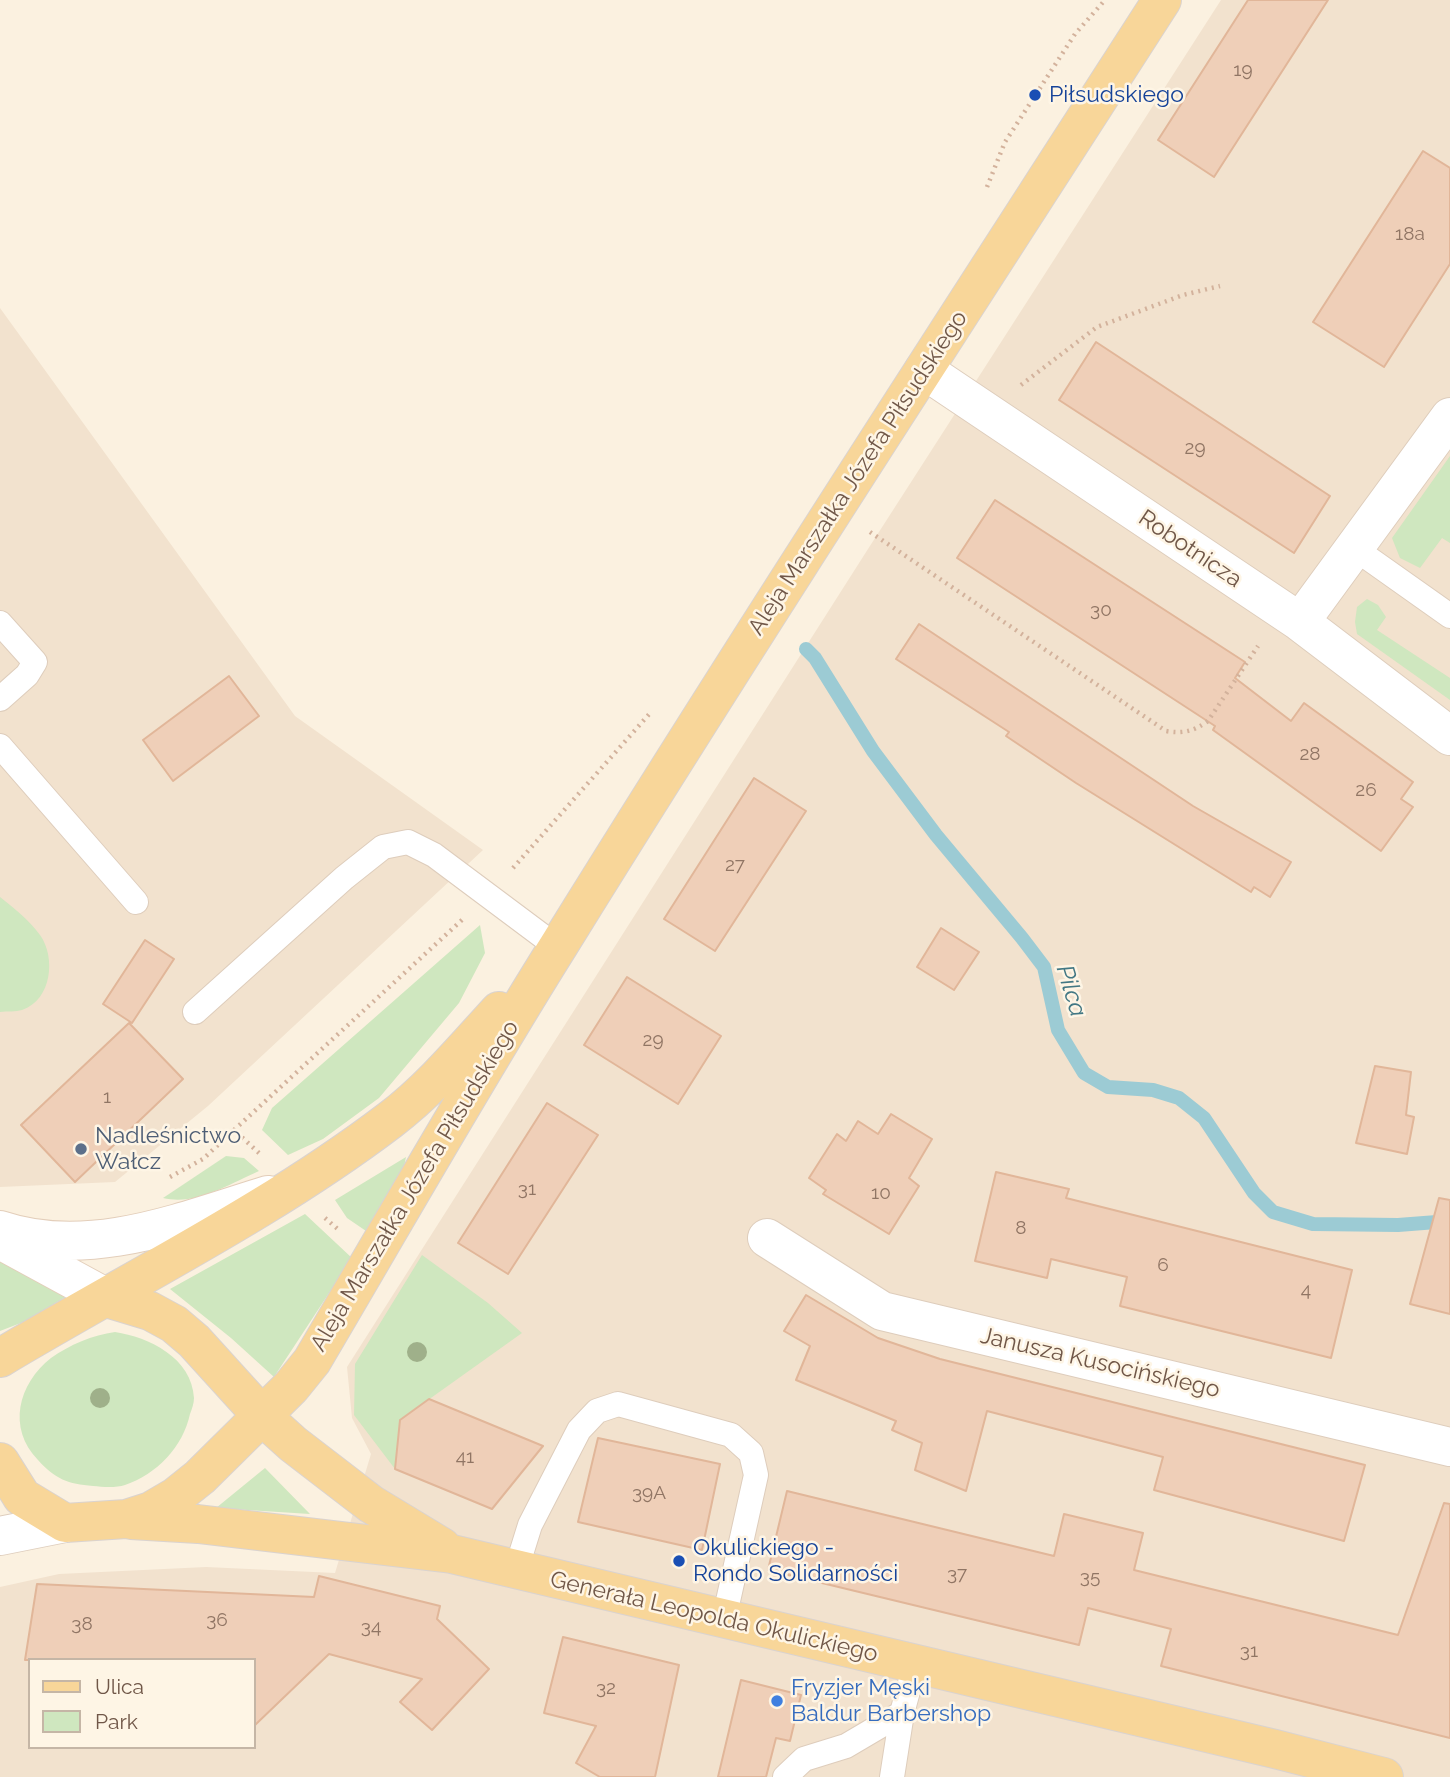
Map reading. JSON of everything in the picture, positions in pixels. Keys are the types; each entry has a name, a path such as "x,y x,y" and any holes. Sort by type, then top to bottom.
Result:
{"main road":[{"name":"Aleja Marszałka Józefa Piłsudskiego","path":"126,1519 151,1511 175,1497 200,1477 263,1417 312,1361 427,1162 557,947 1162,0"},
{"name":"Aleja Marszałka Józefa Piłsudskiego","path":"0,1358 107,1298 293,1187 402,1110 448,1067 557,947"},
{"name":"Generała Leopolda Okulickiego","path":"107,1298 150,1311 174,1324 194,1341 263,1417 293,1444 371,1504 452,1554"},
{"path":"0,1462 22,1497 65,1523 126,1519"},
{"name":"Generała Leopolda Okulickiego","path":"126,1519 198,1524 452,1554 915,1665 1343,1772 1384,1777"}],"street":[{"name":"Robotnicza","path":"924,370 1291,617 1450,736"},
{"path":"1291,617 1354,548 1450,417"},
{"path":"0,1230 19,1236 69,1242 101,1240 143,1231 293,1187"},
{"name":"Janusza Kusocińskiego","path":"767,1238 882,1311 1450,1447"},
{"path":"0,1240 107,1298"},
{"path":"0,1536 65,1523"}],"lane":[{"path":"1354,548 1450,615"},
{"path":"0,623 35,662 27,675 0,699"},
{"path":"0,747 136,902"},
{"path":"195,1012 344,878 383,847 408,842 434,855 557,947"},
{"path":"516,1570 530,1525 579,1430 597,1411 618,1404 731,1435 751,1453 756,1475 724,1619"},
{"path":"892,1777 902,1713 915,1665"},
{"path":"785,1777 804,1759 846,1746 902,1713"}],"path":[{"path":"983,198 1005,142 1075,34 1105,0"},
{"path":"1012,392 1097,327 1183,295 1220,286"},
{"path":"835,510 1166,730 1181,734 1197,729 1208,721 1291,617"},
{"path":"234,1130 488,896 659,703"}],"shaded area":[{"path":"1221,0 1450,0 1450,1777 0,1777 0,1587 59,1574 206,1567 335,1573 371,1454 352,1418 347,1367"},
{"path":"0,308 295,716 483,850 208,1106 115,1182 0,1187"}],"green space":[{"path":"1450,456 1450,543 1442,538 1420,568 1400,558 1392,538"},
{"path":"1367,599 1378,605 1386,617 1377,630 1450,678 1450,700 1357,634 1357,607"},
{"path":"0,897 36,930 48,955 45,988 32,1005 20,1011 0,1012"},
{"path":"480,925 485,953 459,1003 379,1098 323,1139 288,1155 262,1130 272,1108"},
{"path":"226,1156 244,1158 259,1171 200,1196 175,1200 163,1198"},
{"path":"406,1157 403,1172 366,1231 347,1218 335,1200"},
{"path":"305,1214 352,1258 274,1377 170,1289"},
{"path":"422,1255 488,1303 522,1333 400,1420 395,1469 354,1415 355,1364"},
{"path":"0,1261 72,1293 26,1321 0,1331"},
{"path":"115,1332 154,1345 177,1361 191,1384 194,1398 192,1408 187,1426 175,1448 148,1474 118,1487 76,1484 50,1472 28,1447 22,1434 20,1407 31,1380 51,1358 82,1341"},
{"path":"265,1468 310,1514 216,1508"}],"building":[{"path":"1248,0 1328,0 1214,177 1158,140"},
{"path":"1423,151 1450,168 1450,264 1384,367 1313,322"},
{"path":"1096,342 1330,496 1294,553 1059,400"},
{"path":"995,500 1245,662 1235,678 1291,721 1304,703 1413,782 1401,799 1413,807 1381,851 1213,730 1215,726 957,558"},
{"path":"919,624 1193,806 1291,862 1270,897 1254,887 1251,892 1076,783 1006,736 1009,732 896,659"},
{"path":"229,676 259,716 173,781 143,740"},
{"path":"754,778 806,811 715,951 664,919"},
{"path":"941,928 979,952 954,990 917,967"},
{"path":"145,940 174,959 132,1023 103,1004"},
{"path":"627,977 721,1036 678,1104 584,1045"},
{"path":"129,1023 183,1079 75,1182 21,1125"},
{"path":"1375,1066 1411,1072 1406,1115 1414,1117 1407,1154 1356,1143"},
{"path":"547,1103 598,1135 508,1274 458,1243"},
{"path":"891,1114 932,1139 909,1178 919,1186 889,1234 823,1194 826,1190 809,1178 837,1134 846,1141 858,1121 878,1134"},
{"path":"996,1172 1069,1189 1066,1198 1352,1270 1331,1358 1120,1306 1127,1277 1051,1259 1047,1278 975,1261"},
{"path":"1439,1198 1450,1200 1450,1314 1410,1304"},
{"path":"806,1295 878,1338 940,1359 1365,1465 1344,1541 1154,1490 1163,1457 987,1411 966,1491 915,1470 922,1443 892,1430 896,1421 796,1380 810,1346 784,1331"},
{"path":"429,1399 543,1446 492,1509 395,1469 400,1420"},
{"path":"598,1438 720,1464 702,1550 578,1522"},
{"path":"787,1491 1054,1556 1064,1514 1143,1533 1134,1570 1398,1635 1444,1503 1450,1504 1450,1738 1161,1666 1171,1629 1088,1608 1079,1645 768,1570"},
{"path":"319,1576 440,1606 437,1619 489,1669 432,1730 400,1702 422,1679 329,1654 256,1724 256,1658 25,1660 37,1584 314,1597"},
{"path":"563,1637 679,1665 655,1777 600,1777 576,1763 596,1726 544,1713"},
{"path":"741,1680 801,1695 790,1741 776,1738 766,1777 718,1777"}],"waterway":[{"name":"Pilca","path":"806,649 815,658 873,751 936,835 1044,967 1058,1030 1084,1073 1108,1087 1153,1090 1179,1098 1204,1118 1254,1193 1273,1212 1313,1224 1398,1225 1450,1221"}],"place":[{"name":"Piłsudskiego","path":"1035,95"},
{"name":"Nadleśnictwo Wałcz","path":"81,1149"},
{"name":"Okulickiego - Rondo Solidarności","path":"679,1561"},
{"name":"Fryzjer Męski Baldur Barbershop","path":"777,1701"}]}
